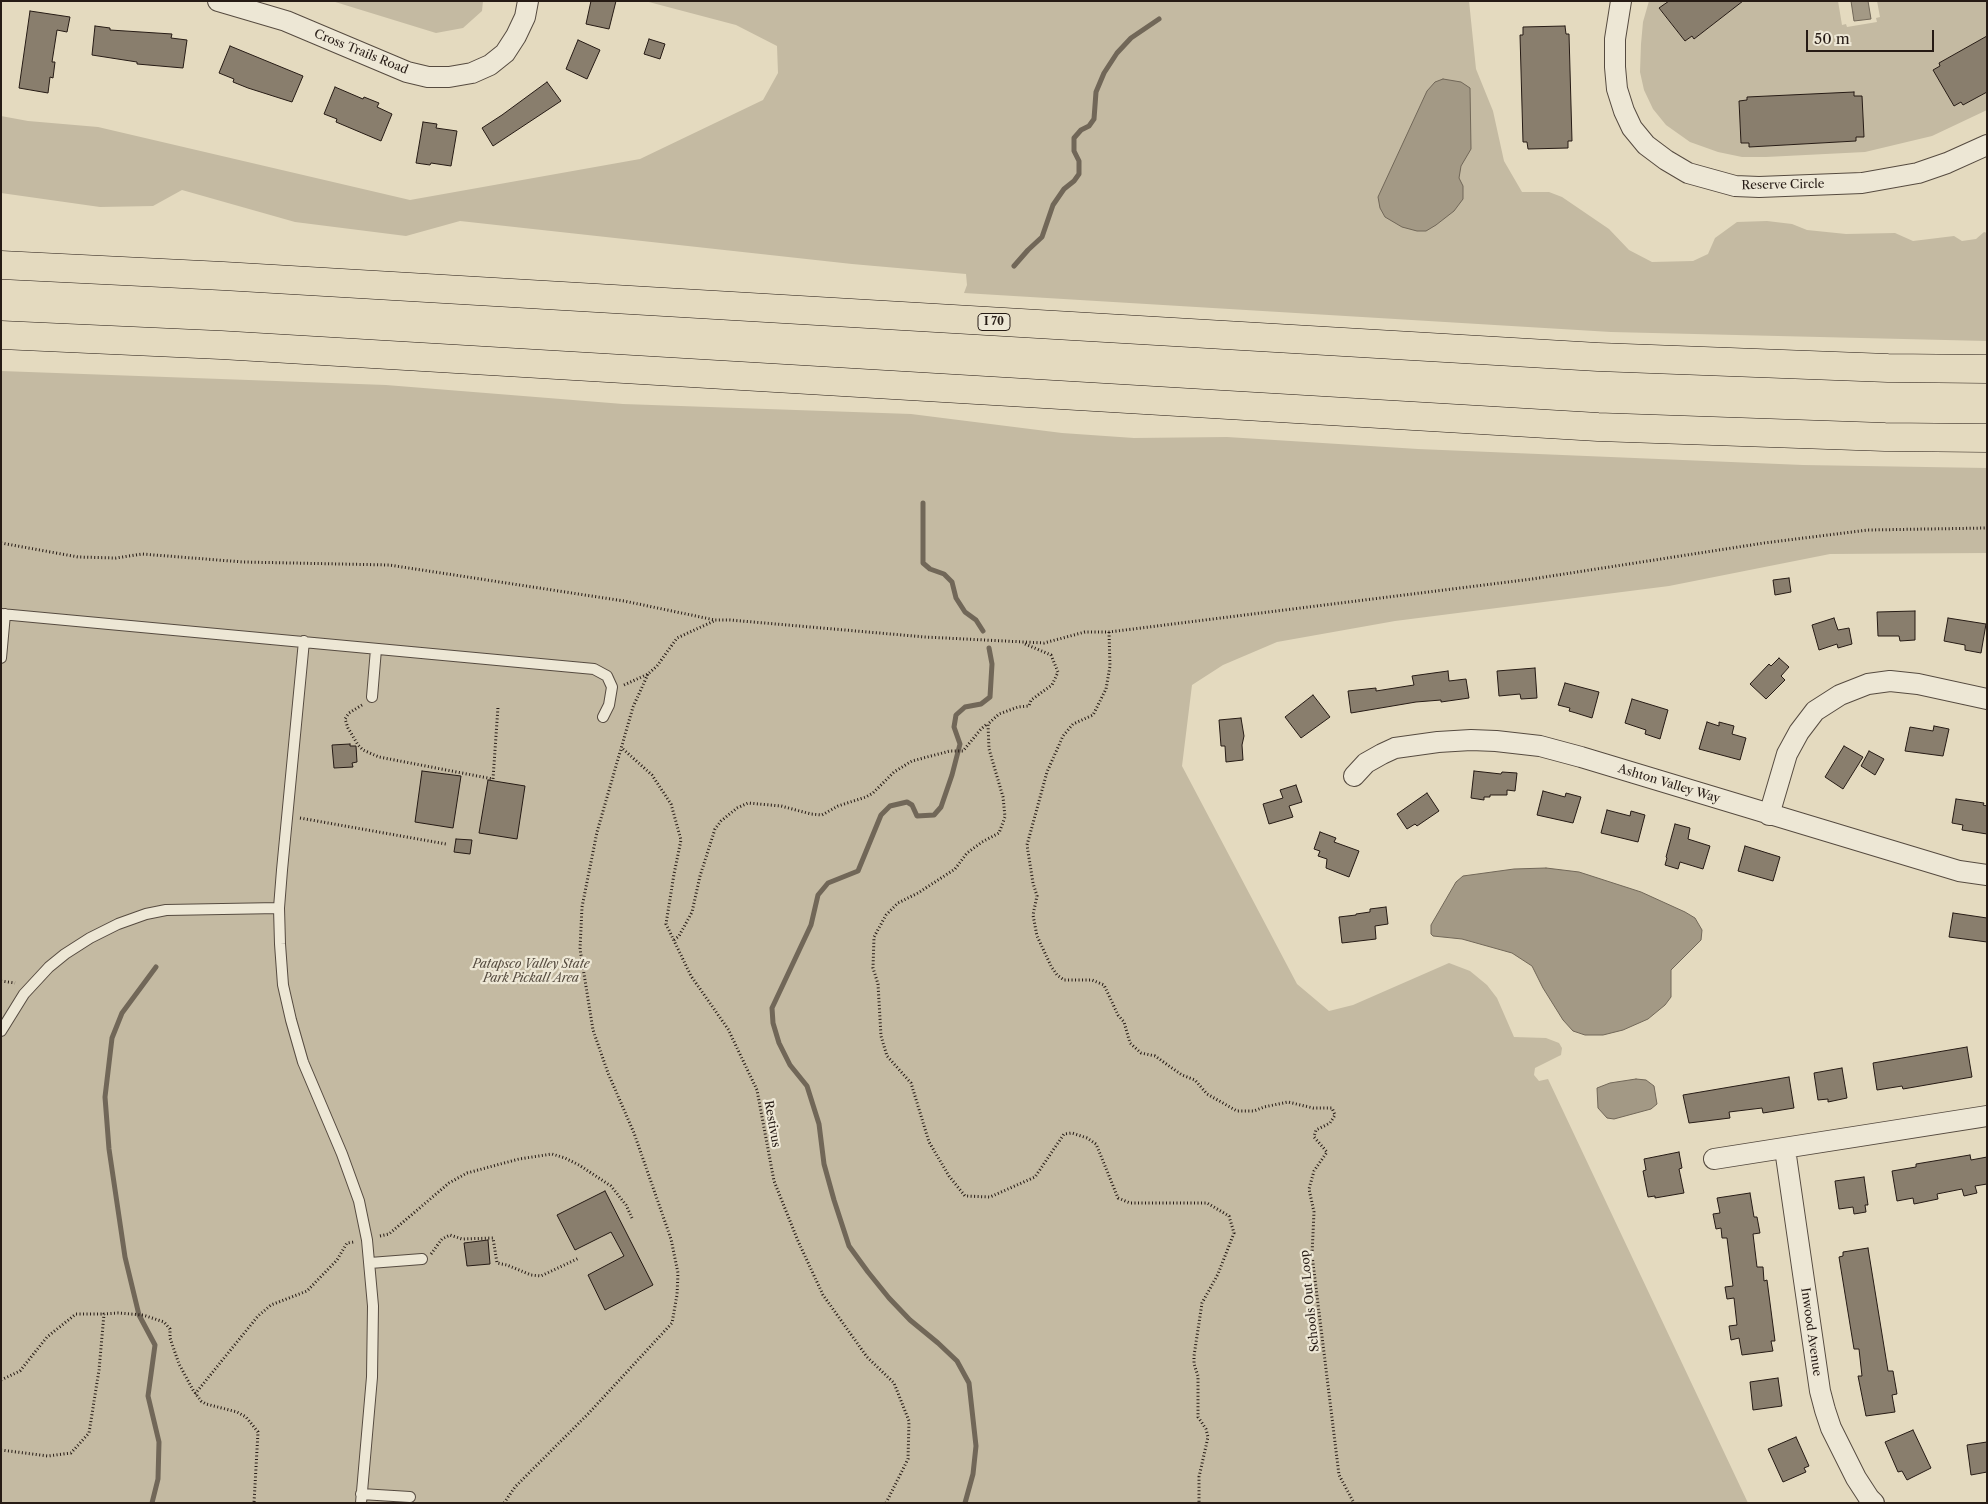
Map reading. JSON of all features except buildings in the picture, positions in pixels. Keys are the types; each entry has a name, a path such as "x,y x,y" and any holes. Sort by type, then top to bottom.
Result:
{"highway":[{"name":"I 70","path":"1,265 223,276 1588,357 1879,368 1987,369"},
{"path":"1,335 221,345 1589,427 1987,438"}],"street":[{"name":"Cross Trails Road","path":"218,1 286,21 407,72 449,77 472,73 490,65 504,53 516,36 525,17 528,1"},
{"name":"Reserve Circle","path":"1621,1 1615,39 1615,67 1617,89 1624,111 1632,128 1646,145 1688,173 1735,186 1759,187 1862,183 1918,173 1947,163 1987,145"},
{"path":"1769,815 1788,754 1799,732 1815,711 1840,695 1868,684 1890,681 1918,684 1987,699"},
{"name":"Ashton Valley Way","path":"1354,776 1366,763 1396,748 1438,742 1496,740 1540,746 1959,871 1987,875"},
{"path":"1714,1159 1987,1116"},
{"name":"Inwood Avenue","path":"1784,1149 1825,1410 1831,1428 1856,1478 1874,1503"}],"lane":[{"path":"1,658 3,614 594,669 607,676 611,682 612,691 609,706 603,717"},
{"path":"304,641 279,908 283,985 290,1020 303,1062 342,1154 359,1201 367,1240 373,1306 372,1377 361,1498 410,1497"},
{"path":"372,697 376,649"},
{"path":"1,1031 24,994 49,967 90,938 118,924 146,914 166,910 279,908"},
{"path":"370,1263 422,1259"}],"path":[{"path":"1,542 78,557 116,558 142,554 244,562 390,565 624,601 715,620 1044,642 1085,632 1109,632 1532,580 1764,543 1868,530 1987,528"},
{"path":"612,691 648,674 657,666 677,638 715,620"},
{"name":"Schools Out Loop","path":"1109,632 1110,666 1106,690 1093,714 1073,724 1064,736 1047,772 1027,845 1037,896 1033,915 1037,936 1057,975 1064,980 1092,980 1104,986 1118,1015 1124,1022 1130,1043 1140,1053 1155,1056 1182,1075 1195,1080 1207,1094 1237,1111 1254,1111 1288,1102 1313,1108 1332,1108 1335,1115 1330,1123 1316,1130 1314,1137 1327,1152 1314,1170 1309,1189 1314,1212 1312,1255 1339,1475 1354,1503"},
{"path":"674,940 679,936 692,912 700,876 715,829 721,821 737,808 748,803 781,806 810,814 822,815 838,806 873,793 894,772 912,761 950,751 964,751 981,729 999,714 1018,707 1029,706 1031,700 1052,685 1058,672 1051,654 1022,642"},
{"path":"504,1503 515,1487 588,1414 672,1323 677,1295 678,1273 671,1239 634,1133 608,1073 593,1030 580,949 582,907 597,832 623,749 633,707 648,674"},
{"path":"372,697 349,713 345,719 358,746 363,750 379,757 494,779 498,707"},
{"path":"988,724 989,748 1003,797 1004,817 1002,825 999,832 967,853 955,870 898,903 879,925 874,937 873,968 878,984 881,1036 887,1056 911,1083 929,1142 949,1176 965,1196 990,1197 1035,1177 1064,1134 1072,1134 1086,1138 1096,1144 1118,1198 1130,1203 1208,1203 1229,1216 1234,1233 1218,1274 1202,1303 1194,1356 1194,1364 1198,1376 1198,1417 1206,1429 1208,1437 1199,1477 1199,1503"},
{"name":"Restivus","path":"623,749 652,775 672,804 681,840 666,924 691,976 728,1029 757,1090 774,1181 823,1295 866,1356 894,1383 909,1421 908,1459 886,1503"},
{"path":"287,816 446,844"},
{"path":"196,1394 258,1316 271,1304 307,1291 337,1260 347,1243 389,1234 443,1188 467,1173 519,1159 552,1154 578,1165 610,1186 626,1205 632,1218"},
{"path":"422,1259 433,1252 442,1239 450,1235 462,1239 492,1238 497,1263 531,1275 541,1276 579,1258"},
{"path":"1,1380 20,1371 48,1337 76,1314 118,1312 143,1315 164,1322 170,1329 170,1338 179,1364 192,1390 201,1401 246,1417 258,1432 254,1503"},
{"path":"1,1450 48,1456 71,1454 89,1433 99,1370 104,1314"}],"green space":[{"path":"332,1 483,1 482,11 463,28 436,33"},
{"path":"645,1 1469,1 1476,69 1493,111 1504,161 1522,192 1549,192 1562,197 1609,229 1629,250 1652,262 1693,261 1708,254 1715,238 1737,222 1767,221 1792,224 1807,230 1846,234 1895,233 1913,241 1954,236 1962,241 1976,239 1984,232 1987,233 1987,341 1611,332 964,293 967,285 966,274 852,264 460,221 406,236 295,222 182,190 153,206 100,207 1,193 1,116 28,121 98,127 410,200 640,159 763,100 778,73 777,46 736,25"},
{"path":"1649,1 1664,1 1666,3 1659,9 1685,41 1692,36 1694,39 1743,1 1838,1 1842,25 1846,24 1847,27 1877,22 1876,18 1880,17 1877,1 1987,1 1987,36 1939,63 1940,66 1933,70 1954,106 1961,102 1963,105 1987,92 1987,110 1932,136 1865,152 1742,157 1718,152 1690,142 1666,125 1653,109 1644,90 1640,72 1643,22","holes":["1792,95 1792,98 1861,96 1864,137 1856,137 1856,141 1749,147 1749,143 1741,143 1739,101 1747,100 1747,97"]},
{"name":"Patapsco Valley State Park Pickall Area","path":"1,371 386,385 623,404 911,414 1062,433 1134,438 1227,437 1418,449 1803,465 1987,468 1987,553 1830,554 1669,586 1395,621 1277,642 1223,665 1192,685 1182,766 1297,984 1329,1011 1353,1005 1449,963 1470,971 1487,985 1497,998 1514,1037 1546,1038 1559,1043 1562,1048 1561,1055 1535,1068 1534,1075 1539,1081 1548,1079 1748,1503 1,1503"}],"shaded area":[{"path":"1851,1 1868,1 1871,19 1854,21"},
{"path":"1443,79 1461,82 1470,88 1471,149 1461,166 1459,178 1463,186 1463,199 1454,211 1436,225 1426,231 1417,231 1402,227 1385,217 1380,208 1378,197 1427,91 1435,82"},
{"path":"1546,868 1579,872 1641,892 1695,918 1702,930 1701,940 1671,970 1671,997 1665,1005 1648,1019 1623,1030 1603,1035 1585,1035 1573,1031 1563,1020 1532,966 1512,953 1462,939 1433,936 1431,934 1431,925 1456,882 1463,876 1514,869"},
{"path":"1636,1079 1646,1080 1654,1086 1657,1104 1651,1109 1614,1119 1607,1118 1598,1108 1597,1088 1610,1083"}],"waterway":[{"path":"1014,266 1042,237 1053,205 1064,189 1079,174 1079,161 1074,151 1074,138 1081,130 1089,126 1094,119 1096,92 1104,73 1117,53 1131,38 1159,19"},
{"path":"923,503 923,563 930,569 944,574 952,582 956,598 965,612 976,620 983,631"},
{"path":"965,1503 973,1474 976,1446 969,1383 957,1361 910,1320 889,1298 849,1246 824,1164 819,1124 807,1086 790,1065 779,1043 773,1023 772,1008 811,925 818,895 828,883 858,871 881,815 890,806 907,802 912,805 917,816 934,815 941,807 960,744 954,727 956,715 965,707 981,704 990,697 992,664 989,648"},
{"path":"152,1503 158,1479 159,1442 148,1396 155,1345 139,1315 125,1257 109,1149 105,1097 112,1038 122,1013 156,967"}]}
